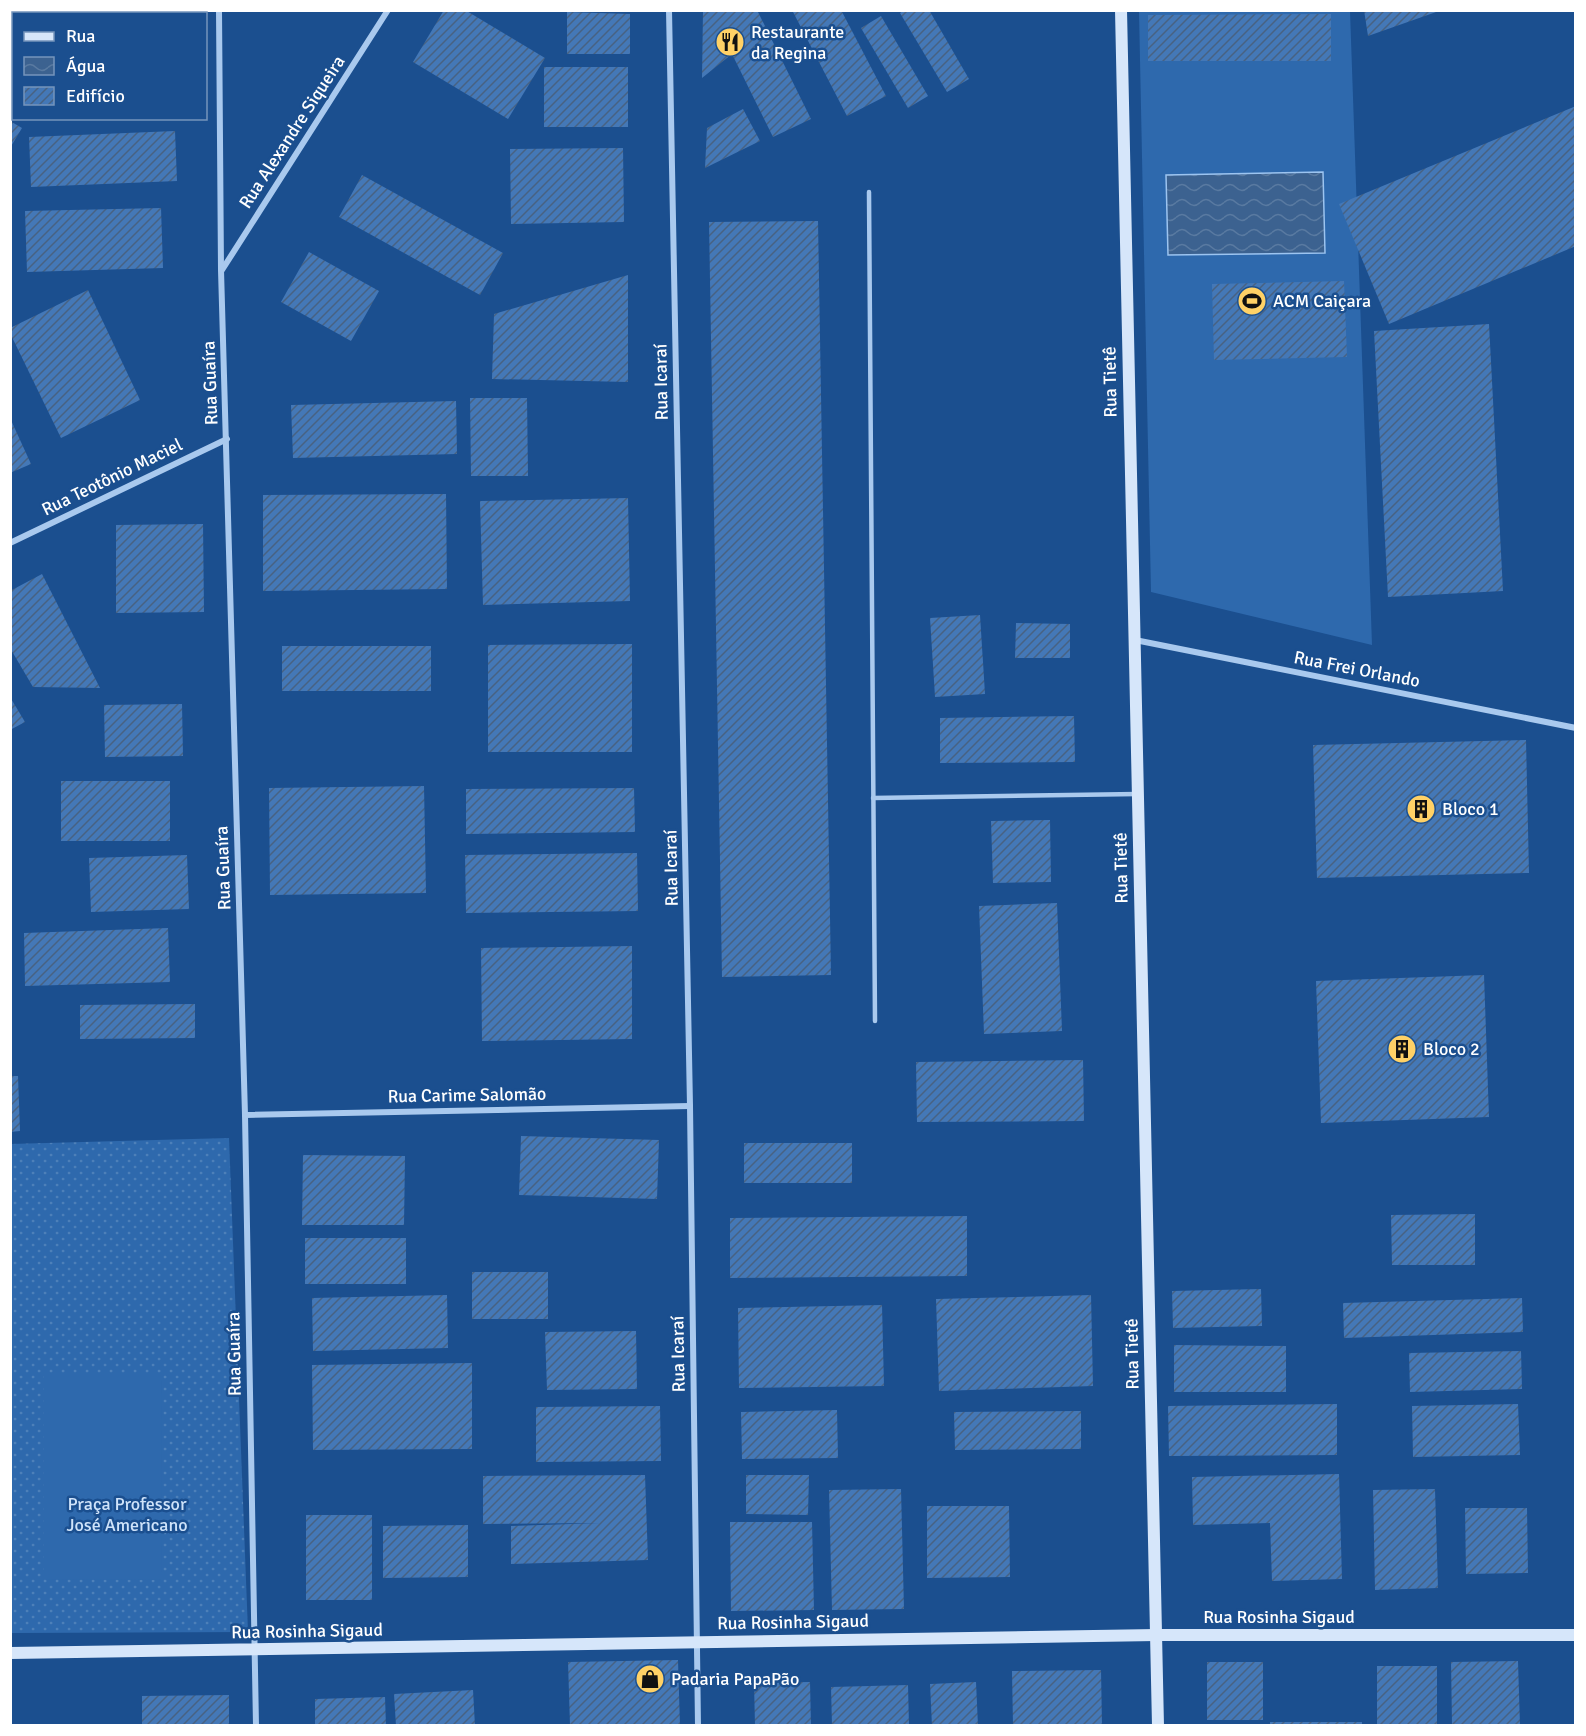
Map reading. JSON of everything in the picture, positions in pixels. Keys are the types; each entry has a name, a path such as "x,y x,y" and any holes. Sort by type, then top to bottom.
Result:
{"street":[{"name":"Rua Guaíra","path":"219,10 221,270 245,1115 256,1725"},
{"name":"Rua Alexandre Siqueira","path":"221,270 388,10"},
{"name":"Rua Icaraí","path":"669,10 690,1106 698,1725"},
{"name":"Rua Tietê","path":"1121,10 1158,1725"},
{"name":"Rua Teotônio Maciel","path":"10,543 227,439"},
{"name":"Rua Frei Orlando","path":"1133,640 1575,728"},
{"name":"Rua Carime Salomão","path":"245,1115 690,1106"},
{"name":"Rua Rosinha Sigaud","path":"10,1653 255,1651 1156,1635 1575,1635"}],"lane":[{"path":"868,192 875,1021"},
{"path":"873,798 1138,794"}],"green space":[{"name":"ACM Caiçara","path":"1139,11 1350,11 1372,645 1151,592"},
{"name":"Praça Professor José Americano","path":"229,1138 248,1632 11,1633 10,1144"},
{"path":"44,1374 162,1374 161,1580 44,1579"}],"water":[{"path":"1323,172 1325,253 1168,255 1166,175"}],"building":[{"path":"10,10 40,12 12,12 12,61 10,64"},
{"path":"444,10 465,10 545,58 508,119 413,62"},
{"path":"703,10 757,10 811,119 773,137 732,54 702,78"},
{"path":"792,10 841,10 886,96 847,116"},
{"path":"904,10 929,10 969,79 947,92 900,13"},
{"path":"1364,10 1439,10 1439,11 1368,36"},
{"path":"567,12 630,14 630,54 567,54"},
{"path":"1331,14 1331,61 1148,61 1148,15"},
{"path":"881,16 928,96 908,108 861,28"},
{"path":"544,67 628,67 628,127 544,127"},
{"path":"1576,106 1576,246 1389,324 1339,204"},
{"path":"743,109 760,141 705,168 707,128"},
{"path":"10,121 22,128 10,148"},
{"path":"175,131 177,181 31,187 29,137"},
{"path":"623,148 624,222 511,224 510,149"},
{"path":"362,175 503,253 480,295 339,217"},
{"path":"161,208 163,268 27,272 25,211"},
{"path":"818,221 831,975 722,977 709,222"},
{"path":"309,252 379,291 351,341 281,302"},
{"path":"628,275 628,382 492,379 494,314"},
{"path":"1344,281 1347,357 1214,360 1212,284"},
{"path":"88,290 140,400 61,438 10,333 10,328"},
{"path":"1489,324 1503,591 1388,597 1374,331"},
{"path":"470,398 527,398 528,476 471,476"},
{"path":"456,401 457,454 293,458 291,405"},
{"path":"10,418 31,464 10,473"},
{"path":"446,494 447,589 263,591 263,495"},
{"path":"628,498 630,601 483,605 480,501"},
{"path":"203,524 204,612 116,613 116,525"},
{"path":"42,574 100,688 33,687 10,648 10,591"},
{"path":"980,615 985,694 935,697 930,618"},
{"path":"1016,623 1070,624 1070,658 1015,658"},
{"path":"632,644 632,752 488,752 488,645"},
{"path":"282,646 431,646 431,691 282,691"},
{"path":"10,697 25,722 10,730"},
{"path":"182,704 183,756 105,757 104,705"},
{"path":"1074,716 1075,762 940,763 940,718"},
{"name":"Bloco 1","path":"1526,740 1529,873 1317,878 1313,745"},
{"path":"61,781 170,781 170,841 61,841"},
{"path":"424,786 426,893 270,895 269,788"},
{"path":"634,788 635,832 466,834 466,789"},
{"path":"1050,820 1051,882 993,883 991,821"},
{"path":"637,853 638,911 466,913 465,855"},
{"path":"187,855 189,909 91,912 89,858"},
{"path":"1057,903 1062,1031 984,1034 979,906"},
{"path":"168,928 170,982 25,986 24,933"},
{"path":"632,946 632,1039 482,1041 481,948"},
{"name":"Bloco 2","path":"1484,975 1489,1117 1321,1123 1316,981"},
{"path":"195,1004 195,1038 80,1039 80,1005"},
{"path":"1083,1060 1084,1121 917,1122 916,1062"},
{"path":"10,1076 18,1076 20,1131 10,1132"},
{"path":"521,1136 659,1140 657,1199 519,1195"},
{"path":"744,1143 852,1143 852,1183 744,1183"},
{"path":"303,1155 405,1156 404,1225 302,1225"},
{"path":"1475,1214 1475,1265 1392,1265 1391,1215"},
{"path":"967,1216 967,1276 730,1278 730,1218"},
{"path":"305,1238 406,1238 406,1284 305,1284"},
{"path":"472,1272 548,1272 548,1319 472,1319"},
{"path":"1261,1289 1262,1326 1173,1328 1172,1291"},
{"path":"447,1295 448,1348 313,1351 312,1298"},
{"path":"1091,1295 1093,1386 939,1391 936,1299"},
{"path":"1522,1298 1523,1332 1344,1338 1343,1303"},
{"path":"882,1305 884,1386 739,1388 738,1308"},
{"path":"636,1331 637,1389 547,1390 545,1332"},
{"path":"1174,1345 1286,1346 1286,1392 1174,1392"},
{"path":"1521,1351 1522,1389 1410,1392 1409,1353"},
{"path":"472,1363 472,1449 313,1450 312,1365"},
{"path":"1337,1404 1337,1455 1169,1456 1168,1406"},
{"path":"1518,1404 1520,1455 1413,1457 1412,1406"},
{"path":"660,1406 661,1461 536,1462 536,1407"},
{"path":"837,1410 838,1458 742,1459 741,1412"},
{"path":"1081,1411 1081,1449 955,1450 954,1412"},
{"path":"1339,1474 1342,1579 1272,1581 1270,1523 1193,1525 1192,1477"},
{"path":"645,1475 648,1560 511,1564 511,1526 601,1523 483,1524 483,1476"},
{"path":"746,1475 809,1475 808,1515 746,1514"},
{"path":"901,1489 904,1609 832,1610 829,1490"},
{"path":"1435,1489 1438,1588 1375,1590 1373,1490"},
{"path":"927,1506 1009,1506 1010,1577 927,1578"},
{"path":"1465,1508 1527,1508 1528,1573 1466,1574"},
{"path":"306,1515 372,1515 372,1600 306,1600"},
{"path":"730,1522 812,1522 814,1610 731,1611"},
{"path":"468,1525 468,1577 383,1578 383,1526"},
{"path":"678,1660 680,1726 570,1726 568,1662"},
{"path":"1518,1661 1520,1726 1452,1726 1451,1662"},
{"path":"1207,1662 1263,1662 1263,1720 1207,1720"},
{"path":"1377,1666 1437,1666 1437,1726 1377,1726"},
{"path":"1101,1670 1102,1726 1013,1726 1012,1671"},
{"path":"810,1682 811,1726 755,1726 754,1683"},
{"path":"976,1682 978,1726 932,1726 930,1684"},
{"path":"908,1685 909,1726 832,1726 831,1687"},
{"path":"473,1690 475,1726 396,1726 394,1694"},
{"path":"229,1695 229,1726 142,1726 142,1696"},
{"path":"385,1697 386,1726 315,1726 315,1699"},
{"path":"1270,1722 1362,1722 1362,1726 1270,1726"}],"place":[{"name":"Restaurante da Regina","path":"730,42"},
{"name":"ACM Caiçara","path":"1252,301"},
{"name":"Bloco 1","path":"1421,809"},
{"name":"Bloco 2","path":"1402,1049"},
{"name":"Padaria PapaPão","path":"650,1679"}]}
